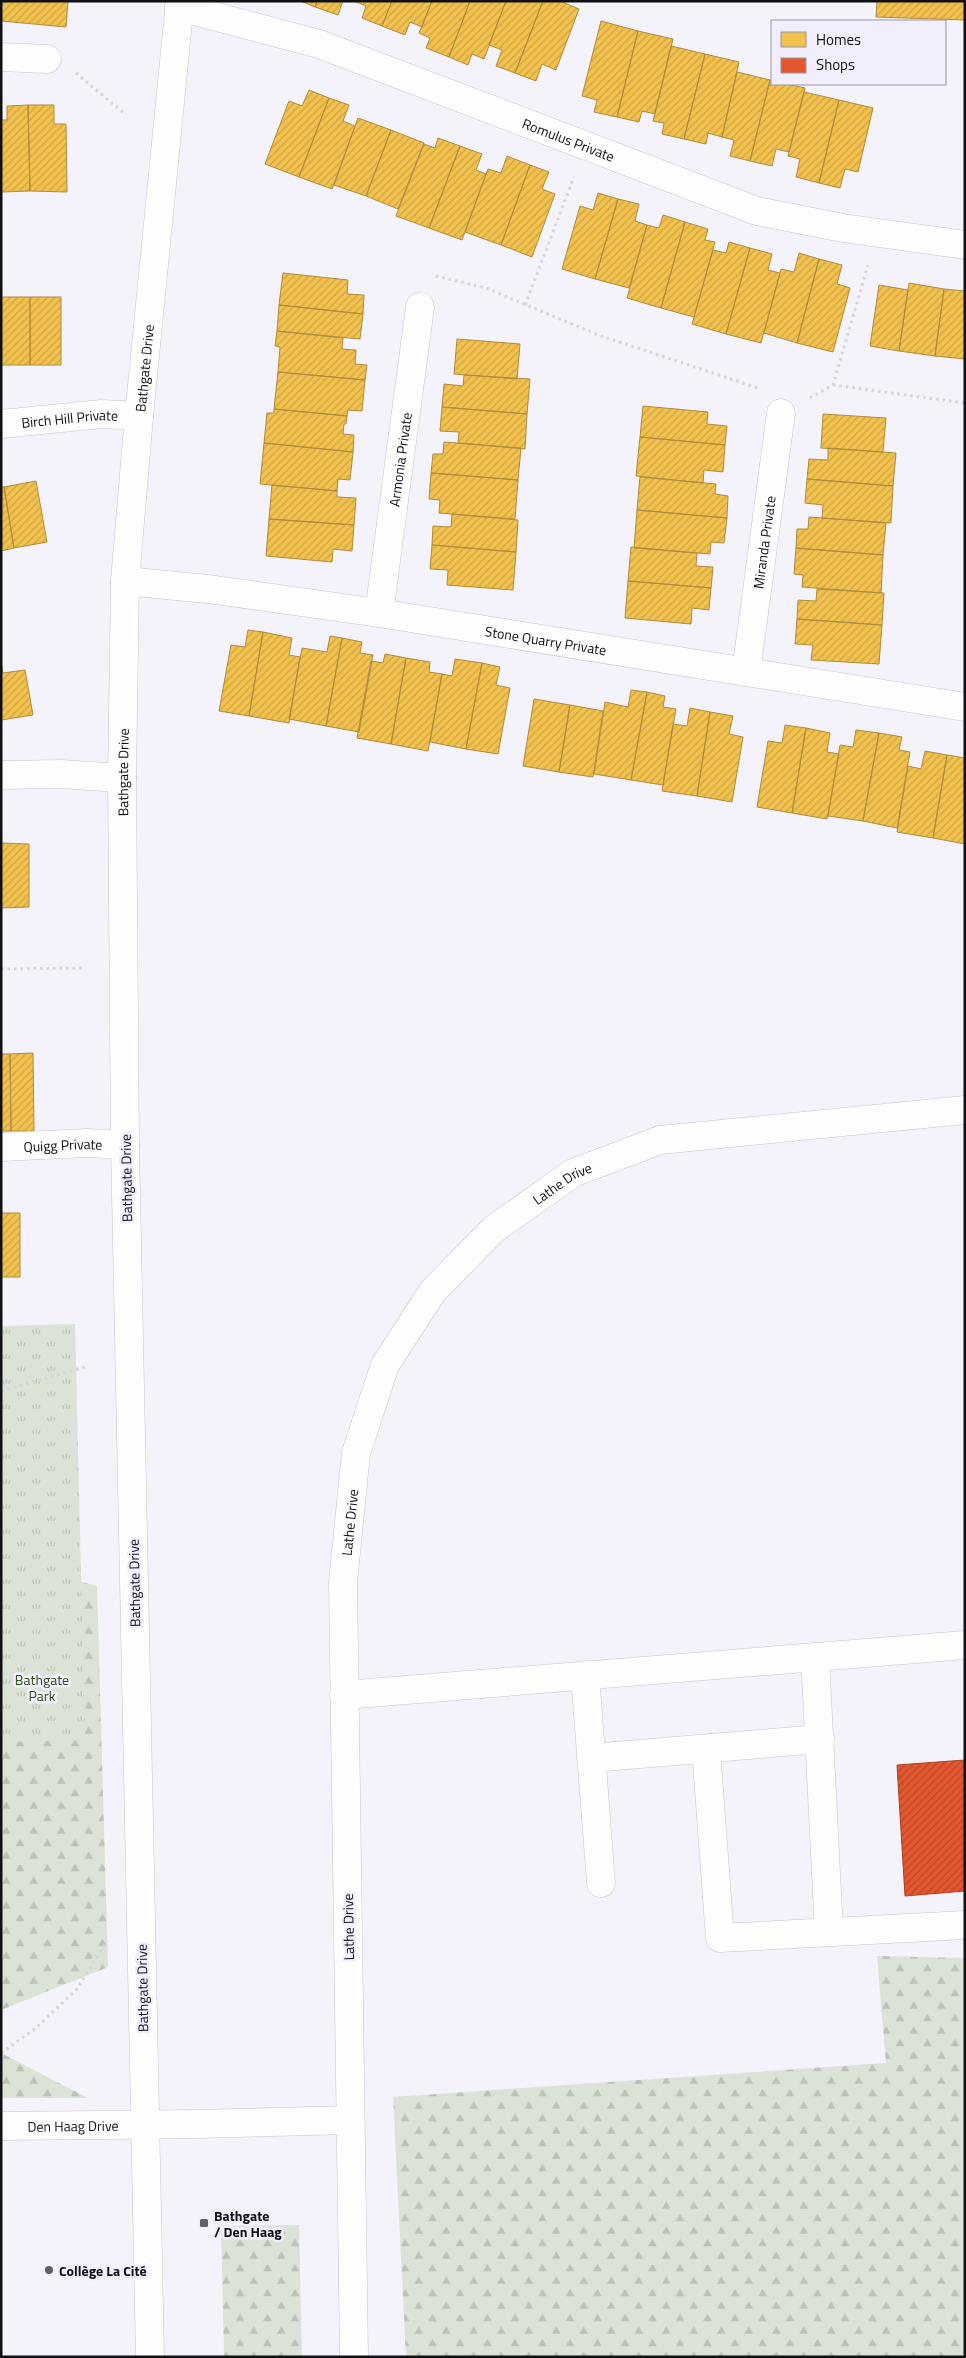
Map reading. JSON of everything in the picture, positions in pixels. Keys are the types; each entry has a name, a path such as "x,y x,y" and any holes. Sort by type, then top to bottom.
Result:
{"street":[{"name":"Romulus Private","path":"179,4 319,44 757,211 877,233 965,245"},
{"name":"Bathgate Drive","path":"150,2357 125,1144 122,778 125,581 179,4"},
{"path":"1,57 47,59"},
{"name":"Armonia Private","path":"379,613 420,307"},
{"name":"Miranda Private","path":"746,672 781,413"},
{"name":"Birch Hill Private","path":"1,424 101,414 139,416"},
{"name":"Stone Quarry Private","path":"125,581 208,589 379,613 965,707"},
{"path":"1,775 60,774 122,778"},
{"name":"Lathe Drive","path":"354,2357 343,1582 356,1454 385,1365 433,1292 494,1229 573,1173 660,1140 965,1110"},
{"name":"Quigg Private","path":"1,1147 88,1142 125,1144"},
{"path":"344,1695 965,1645"},
{"path":"816,1657 829,1932"},
{"path":"585,1675 601,1883"},
{"path":"591,1758 820,1739"},
{"path":"706,1748 720,1938 965,1925"},
{"name":"Den Haag Drive","path":"1,2126 350,2120"}],"path":[{"path":"47,59 69,68 125,114"},
{"path":"525,305 586,146"},
{"path":"833,385 877,233"},
{"path":"420,307 421,272 486,288 598,335 758,387 781,413 833,385 965,403"},
{"path":"1,969 84,968"},
{"path":"1,1391 88,1366"},
{"path":"1,2053 36,2028 77,1989 107,1940"}],"green space":[{"name":"Bathgate Park","path":"75,1324 85,1740 1,1742 1,1326"},
{"path":"1,1561 97,1586 108,1967 1,2010"},
{"path":"877,1956 965,1958 965,2357 406,2357 393,2097 886,2063"},
{"path":"1,2053 88,2098 1,2098"},
{"path":"299,2225 302,2357 224,2357 221,2226"}],"building: Homes":[{"path":"1,1 68,1 66,27 1,21"},
{"path":"301,1 317,1 315,7"},
{"path":"317,1 343,1 338,15 315,7"},
{"path":"354,1 392,1 382,26 362,18 366,6"},
{"path":"392,1 432,1 422,27 410,22 405,35 382,26"},
{"path":"432,1 470,1 449,57 426,48 430,38 419,33"},
{"path":"470,1 506,1 484,59 472,54 468,65 449,57"},
{"path":"506,1 543,1 515,73 496,66 502,50 489,45"},
{"path":"543,1 560,1 579,9 556,70 542,64 536,81 515,73"},
{"path":"877,1 965,1 965,20 876,17"},
{"path":"601,21 638,31 617,117 594,112 597,100 582,96"},
{"path":"638,31 673,39 655,114 642,111 639,122 617,117"},
{"path":"671,46 705,54 684,139 662,134 664,123 653,121"},
{"path":"705,54 739,62 722,137 708,133 706,144 684,139"},
{"path":"737,72 770,80 750,161 730,156 734,140 722,137"},
{"path":"770,80 771,85 792,85 805,88 789,152 776,149 772,166 750,161"},
{"path":"309,90 329,98 299,177 265,164 289,101 302,106"},
{"path":"804,92 839,100 819,183 796,177 800,159 788,156"},
{"path":"329,98 349,105 343,121 355,126 332,189 299,177"},
{"path":"839,100 873,108 858,172 845,169 840,188 819,183"},
{"path":"28,105 30,191 1,192 1,120 7,120 7,106"},
{"path":"28,105 54,105 54,124 66,124 67,192 30,191"},
{"path":"358,118 391,130 366,196 334,185"},
{"path":"391,130 424,143 398,209 366,196"},
{"path":"438,138 460,146 429,228 396,216 424,144 435,148"},
{"path":"460,146 482,154 476,170 486,174 462,240 429,228"},
{"path":"507,156 530,165 501,245 465,232 488,169 501,173"},
{"path":"530,165 549,172 542,189 555,194 532,257 501,245"},
{"path":"598,193 618,199 595,279 562,269 580,206 593,210"},
{"path":"618,199 639,204 635,221 647,225 629,288 595,279"},
{"path":"663,215 685,222 661,308 627,298 647,225 659,228"},
{"path":"685,222 708,229 705,240 715,242 694,317 661,308"},
{"path":"729,242 750,248 726,334 692,324 713,250 726,253"},
{"path":"750,248 772,254 768,270 780,273 761,343 726,334"},
{"path":"799,253 819,259 797,343 764,333 781,269 794,272"},
{"path":"819,259 842,265 837,284 850,288 833,352 797,343"},
{"path":"283,273 348,280 347,294 364,295 363,314 279,305"},
{"path":"909,283 944,289 935,356 899,351"},
{"path":"879,285 908,290 899,351 870,346"},
{"path":"944,289 965,291 965,359 935,356"},
{"path":"1,297 30,297 30,365 1,365"},
{"path":"30,297 61,297 61,365 30,365"},
{"path":"279,305 363,314 360,339 277,331"},
{"path":"277,331 343,338 342,349 356,350 355,364 367,365 365,380 278,372 280,347 275,346"},
{"path":"457,339 520,344 517,379 454,374"},
{"path":"278,372 365,380 362,411 348,410 347,416 274,409"},
{"path":"464,375 530,379 527,414 442,407 444,384 463,386"},
{"path":"643,406 708,412 707,424 727,426 725,445 640,437"},
{"path":"442,407 527,414 525,449 458,443 459,432 440,431"},
{"path":"274,409 347,416 343,434 354,435 353,452 264,443 267,413 274,413"},
{"path":"823,414 886,418 883,452 821,448"},
{"path":"640,437 725,445 723,472 704,470 703,483 636,476"},
{"path":"444,442 521,448 518,480 431,473 433,454 443,454"},
{"path":"264,443 353,452 350,480 338,479 337,491 260,484"},
{"path":"828,448 896,453 893,486 807,479 809,459 828,460"},
{"path":"431,473 518,480 515,519 439,513 440,500 429,499"},
{"path":"640,477 716,484 715,494 728,496 727,518 637,510"},
{"path":"807,479 893,486 891,523 822,518 823,505 805,503"},
{"path":"36,481 47,542 14,548 4,487"},
{"path":"272,485 337,491 337,497 356,498 354,525 269,519"},
{"path":"1,487 4,487 14,548 1,551"},
{"path":"637,510 727,518 724,543 711,542 710,554 634,548"},
{"path":"452,514 518,520 516,552 432,545 433,526 451,527"},
{"path":"809,517 886,523 883,555 796,548 797,529 808,529"},
{"path":"269,519 354,525 352,551 333,549 332,562 266,556"},
{"path":"432,545 516,552 513,590 447,585 448,570 430,569"},
{"path":"631,547 697,553 696,566 713,567 711,588 628,581"},
{"path":"796,548 883,555 881,593 802,587 803,575 794,574"},
{"path":"628,581 711,588 709,610 692,608 691,624 625,618"},
{"path":"817,589 884,593 882,625 797,619 798,600 816,601"},
{"path":"797,619 882,625 879,664 811,660 813,645 795,644"},
{"path":"248,630 263,632 249,716 219,711 231,645 245,647"},
{"path":"263,632 292,638 289,655 300,657 289,723 249,716"},
{"path":"330,636 342,638 326,726 289,719 302,648 327,652"},
{"path":"342,638 362,642 360,653 373,655 359,732 326,726"},
{"path":"385,654 406,658 391,744 357,738 371,661 383,663"},
{"path":"406,658 430,662 429,672 442,674 428,751 391,744"},
{"path":"455,659 482,663 466,749 430,742 442,674 452,676"},
{"path":"1,662 3,673 25,670 33,715 1,720"},
{"path":"482,663 500,667 496,685 510,688 498,754 466,749"},
{"path":"631,690 647,692 631,780 594,774 605,702 628,707"},
{"path":"647,692 665,696 663,707 676,709 663,785 631,780"},
{"path":"534,699 570,705 559,772 523,766"},
{"path":"570,705 603,711 593,777 559,772"},
{"path":"690,708 710,712 697,796 662,791 673,724 687,726"},
{"path":"710,712 733,716 729,734 743,737 732,802 697,796"},
{"path":"785,725 806,728 792,813 757,807 768,741 782,743"},
{"path":"806,728 830,733 827,752 839,754 827,819 792,813"},
{"path":"856,730 879,733 863,821 828,816 840,745 853,747"},
{"path":"879,733 902,737 899,750 910,752 897,828 863,821"},
{"path":"925,751 947,755 933,838 897,832 908,766 921,769"},
{"path":"947,755 965,758 965,844 933,838"},
{"path":"1,843 29,844 29,907 1,908"},
{"path":"33,1053 34,1131 11,1131 10,1054"},
{"path":"1,1054 10,1054 11,1131 1,1131"},
{"path":"1,1213 20,1213 20,1277 1,1277"}],"building: Shops":[{"path":"965,1760 965,1891 905,1896 897,1765"}],"place":[{"name":"Bathgate / Den Haag","path":"204,2223"},
{"name":"Collège La Cité","path":"49,2270"}]}
